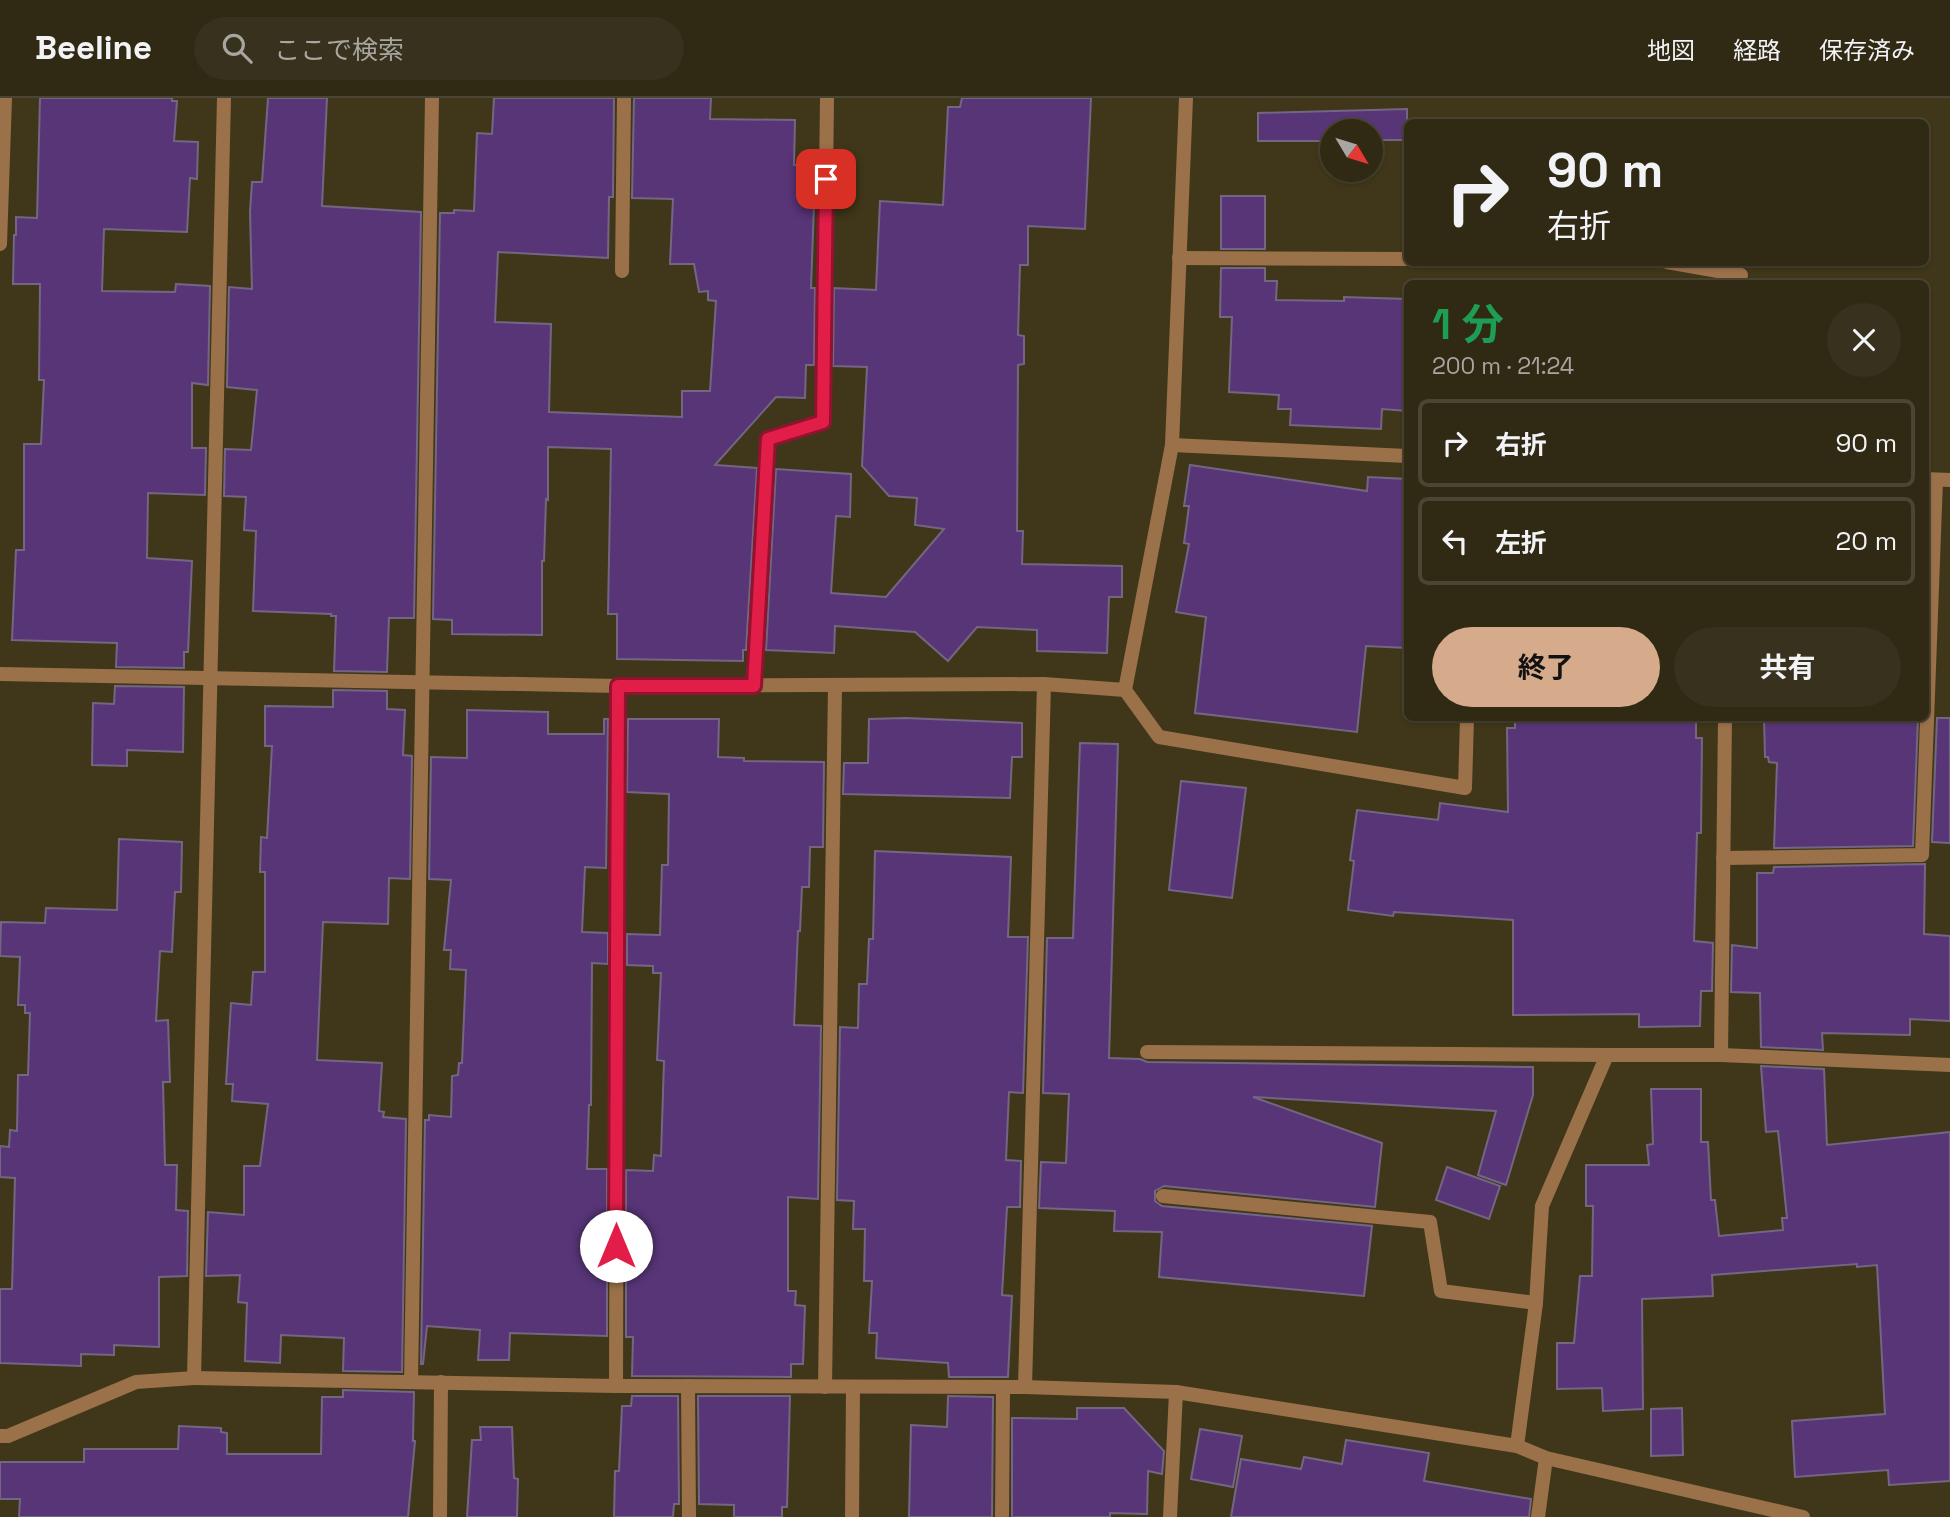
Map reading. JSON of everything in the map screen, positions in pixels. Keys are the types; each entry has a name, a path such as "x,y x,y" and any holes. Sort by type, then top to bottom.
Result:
{"street":[{"path":"0,244 5,98"},
{"path":"194,1378 224,98"},
{"path":"411,1381 432,98"},
{"path":"622,271 624,98"},
{"path":"754,686 768,439 823,422 827,98"},
{"path":"1186,98 1172,445 1125,690 1160,737 1465,788 1467,721"},
{"path":"1179,258 1404,258"},
{"path":"1692,266 1741,274"},
{"path":"1172,445 1404,456"},
{"path":"1929,680 1937,480"},
{"path":"0,674 618,686 1044,684 1125,690"},
{"path":"1025,1387 1044,684"},
{"path":"825,1387 835,685"},
{"path":"616,1386 618,686"},
{"path":"1721,1055 1724,721"},
{"path":"1723,858 1922,855 1927,721"},
{"path":"1147,1052 1721,1055 1950,1065"},
{"path":"1517,1446 1536,1303 1542,1206 1607,1055"},
{"path":"1163,1196 1430,1222 1441,1291 1536,1303"},
{"path":"0,1436 8,1436 136,1382 194,1378 616,1386 1025,1387 1176,1392 1517,1446 1546,1458 1803,1517"},
{"path":"440,1517 441,1382"},
{"path":"688,1386 689,1517"},
{"path":"852,1517 853,1387"},
{"path":"1002,1517 1003,1388"},
{"path":"1170,1517 1176,1392"},
{"path":"1538,1517 1546,1458"}],"building":[{"path":"40,98 172,98 172,101 177,101 174,141 198,142 197,179 190,178 187,232 104,229 102,291 175,292 176,284 210,286 208,385 192,383 192,448 206,448 205,495 148,493 147,558 192,561 188,652 184,652 184,668 116,667 117,643 12,640 16,550 24,550 24,444 41,444 44,380 39,380 40,284 13,284 14,235 16,217 37,218"},
{"path":"268,98 327,98 322,206 421,212 414,618 389,618 387,672 334,671 336,616 253,611 256,531 244,530 246,497 224,496 225,449 251,450 257,390 227,387 229,287 252,289 252,182 262,182"},
{"path":"494,98 614,98 613,197 609,197 608,258 498,252 495,322 551,324 549,412 682,417 682,391 710,391 716,301 708,300 708,291 699,292 694,264 670,264 673,199 632,198 634,98 711,98 710,119 795,120 794,165 804,165 802,204 814,205 811,288 815,288 814,365 806,365 805,398 776,397 715,465 757,468 746,650 743,650 743,661 617,659 617,614 608,614 611,449 548,447 548,500 546,499 542,561 542,635 452,634 452,620 433,619 440,213 454,213 454,210 474,211 477,133 492,134"},
{"path":"962,98 1091,98 1085,229 1028,226 1028,265 1020,265 1018,335 1024,336 1024,364 1018,365 1017,531 1023,531 1022,564 1122,566 1122,597 1109,597 1107,653 1037,651 1037,630 977,627 948,661 915,632 835,626 834,653 766,650 776,469 851,474 850,517 836,516 831,593 886,597 944,529 915,525 917,498 889,496 862,466 867,367 833,366 834,288 876,290 880,201 943,205 948,107 960,107"},
{"path":"1407,109 1404,140 1383,140 1383,119 1320,119 1320,141 1258,141 1258,113"},
{"path":"1221,196 1265,196 1265,249 1221,249"},
{"path":"1221,268 1265,268 1265,281 1277,281 1276,300 1344,301 1344,297 1404,299 1404,411 1382,409 1381,429 1290,425 1291,409 1278,409 1279,395 1229,392 1232,317 1220,317"},
{"path":"1190,465 1367,491 1368,477 1404,479 1404,648 1366,646 1357,732 1195,713 1206,617 1176,612 1189,544 1184,543 1189,506 1184,506"},
{"path":"115,686 184,687 183,752 127,750 127,766 92,765 93,703 114,704"},
{"path":"333,690 387,691 387,709 405,710 403,755 412,756 410,879 389,878 388,924 323,922 317,1060 382,1063 379,1111 384,1112 383,1117 406,1119 402,1372 343,1371 344,1338 281,1335 280,1363 245,1361 247,1303 238,1302 240,1275 206,1276 208,1212 244,1215 244,1166 260,1166 268,1104 232,1101 233,1084 226,1084 231,1003 251,1005 253,972 265,972 265,872 260,872 261,837 267,838 272,746 265,746 265,706 333,707"},
{"path":"467,710 548,712 548,734 604,734 604,719 608,719 606,868 585,867 582,932 608,933 608,964 592,963 591,1105 587,1169 607,1169 607,1336 510,1333 509,1360 478,1360 480,1330 427,1326 421,1364 425,1120 429,1120 429,1115 451,1117 452,1076 458,1075 459,1063 462,1063 466,970 450,969 451,950 444,950 451,880 429,879 431,757 467,758"},
{"path":"1937,718 1950,718 1950,843 1932,842"},
{"path":"628,719 719,719 718,757 744,758 744,761 824,762 823,847 810,847 809,887 802,887 794,1025 821,1026 818,1199 788,1197 788,1291 796,1291 795,1305 805,1306 803,1364 791,1364 791,1377 632,1376 633,1337 626,1337 626,1170 653,1171 654,1155 661,1156 664,1061 657,1060 661,973 653,973 653,966 627,965 627,934 660,935 662,865 668,865 669,794 627,792"},
{"path":"869,719 1022,723 1022,757 1012,757 1010,798 843,794 844,763 868,763"},
{"path":"1515,721 1696,721 1696,738 1702,738 1701,833 1697,833 1694,941 1713,943 1712,991 1701,991 1700,1026 1639,1027 1639,1014 1513,1015 1513,920 1394,912 1393,916 1348,910 1354,861 1350,860 1357,810 1438,820 1440,803 1508,812 1507,728 1515,728"},
{"path":"1764,721 1918,721 1913,846 1774,848 1777,763 1769,762 1768,757 1765,757"},
{"path":"1080,743 1118,744 1109,1058 1140,1059 1147,1062 1533,1067 1533,1095 1506,1185 1478,1175 1496,1111 1253,1097 1382,1143 1375,1207 1164,1186 1155,1191 1155,1201 1162,1206 1372,1226 1364,1296 1159,1277 1162,1232 1114,1231 1115,1211 1039,1208 1041,1162 1066,1163 1069,1094 1043,1093 1047,938 1073,938"},
{"path":"1181,781 1246,788 1232,898 1169,890"},
{"path":"119,839 182,842 181,892 175,892 172,952 160,951 156,1021 168,1020 170,1082 163,1082 165,1165 177,1165 176,1210 188,1211 187,1276 159,1277 159,1347 114,1345 114,1355 81,1354 81,1366 0,1363 0,1289 12,1289 15,1178 0,1177 0,1146 9,1147 10,1130 17,1131 18,1075 28,1075 30,1013 25,1013 25,1005 18,1005 20,957 0,956 1,922 45,923 46,908 117,910"},
{"path":"875,851 1011,857 1008,937 1028,937 1023,1093 1009,1092 1006,1160 1021,1161 1020,1207 1007,1207 1002,1295 1012,1296 1008,1377 949,1377 948,1363 876,1358 877,1333 869,1333 872,1281 864,1281 865,1229 853,1229 854,1201 837,1200 840,1027 858,1028 859,984 867,984 869,939 873,939"},
{"path":"1925,864 1924,934 1950,936 1950,1021 1910,1019 1910,1035 1822,1033 1823,1050 1761,1047 1760,993 1731,992 1732,945 1757,948 1757,873 1773,873 1774,867"},
{"path":"1761,1066 1824,1069 1827,1145 1950,1132 1950,1481 1889,1485 1888,1470 1795,1477 1792,1421 1885,1414 1877,1265 1857,1267 1857,1264 1712,1275 1713,1296 1642,1299 1643,1409 1603,1411 1602,1388 1557,1389 1557,1343 1574,1343 1580,1276 1592,1276 1593,1206 1586,1206 1586,1165 1649,1165 1647,1145 1653,1144 1651,1089 1701,1089 1701,1142 1708,1142 1711,1200 1715,1200 1719,1236 1783,1230 1782,1218 1787,1218 1778,1131 1766,1132"},
{"path":"1447,1167 1500,1186 1489,1219 1436,1200"},
{"path":"343,1390 414,1392 415,1441 408,1517 19,1517 20,1499 0,1499 0,1462 84,1462 84,1449 178,1449 179,1426 221,1428 221,1432 227,1433 227,1454 321,1454 322,1397 343,1397"},
{"path":"632,1396 678,1396 679,1504 674,1504 673,1517 614,1517 615,1471 619,1471 622,1406 631,1406"},
{"path":"698,1396 790,1396 787,1507 782,1507 782,1517 734,1517 734,1505 699,1504"},
{"path":"948,1396 993,1397 992,1517 909,1517 911,1425 947,1427"},
{"path":"1077,1408 1124,1408 1164,1451 1162,1474 1148,1471 1147,1514 1110,1513 1110,1517 1012,1517 1012,1418 1077,1419"},
{"path":"1682,1408 1683,1455 1651,1456 1651,1409"},
{"path":"480,1427 512,1427 514,1478 518,1479 517,1517 467,1517 472,1440 481,1440"},
{"path":"1200,1429 1242,1436 1233,1487 1191,1479"},
{"path":"1346,1440 1429,1453 1424,1481 1531,1499 1529,1517 1231,1517 1241,1459 1301,1469 1304,1457 1342,1464"}],"route":[{"path":"616,1246 618,686 754,686 768,439 823,422 826,179"}]}
